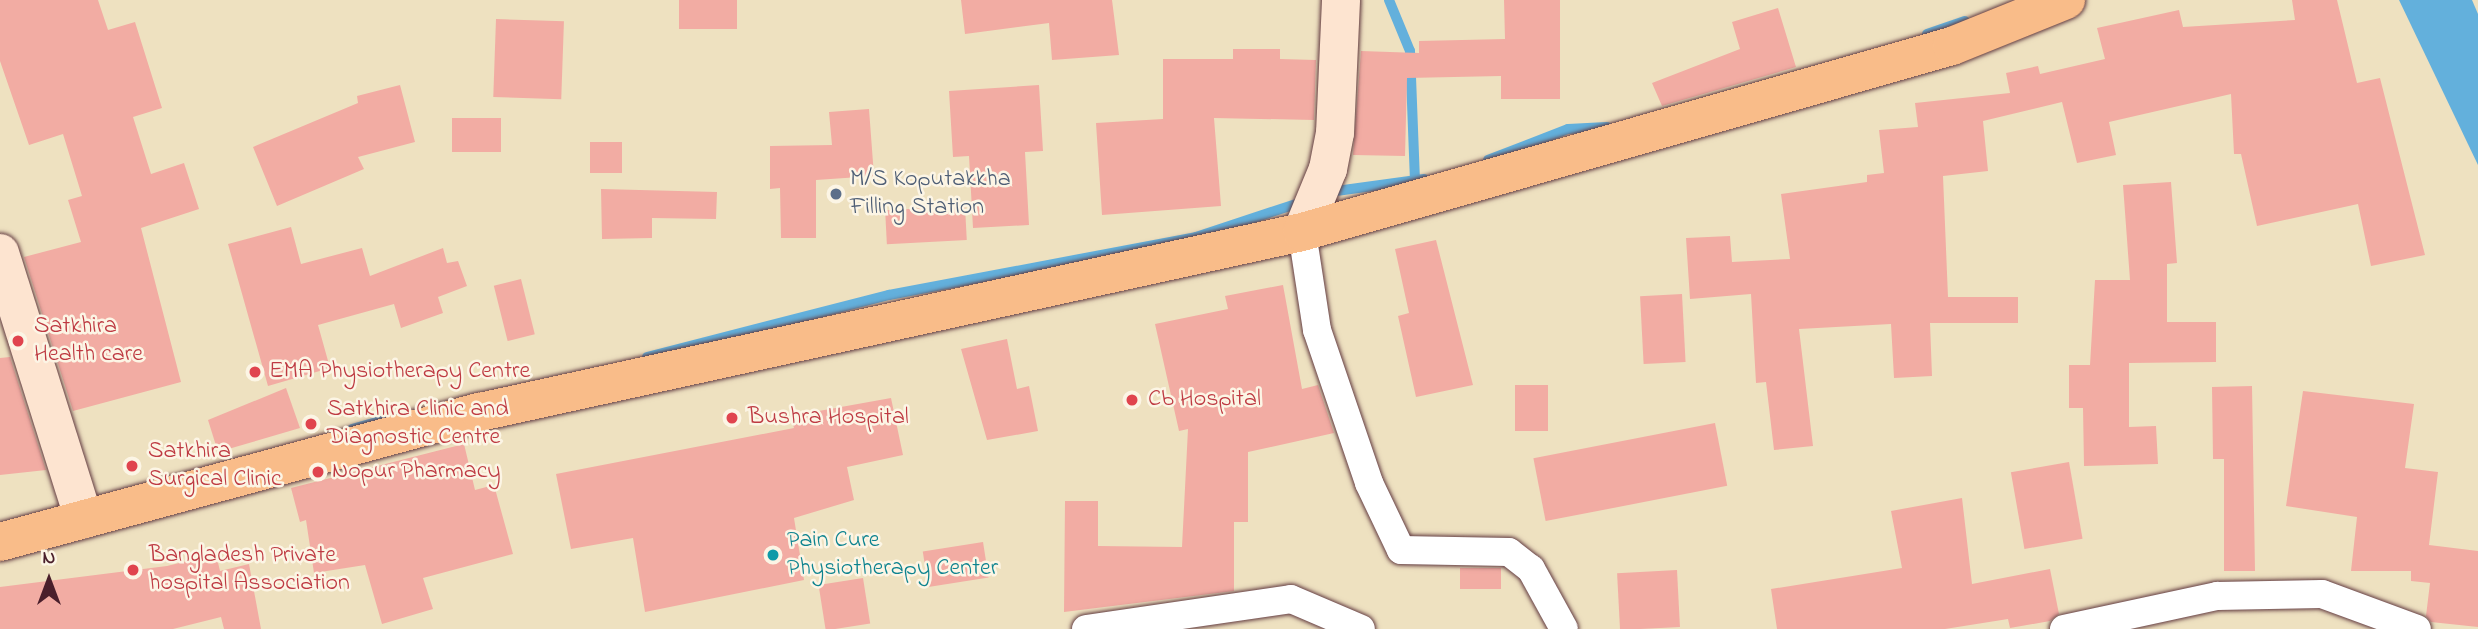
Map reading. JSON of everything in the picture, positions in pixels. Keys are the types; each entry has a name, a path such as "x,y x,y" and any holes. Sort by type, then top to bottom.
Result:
{"highway":[{"path":"0,542 480,412 1302,232 1952,46 2021,8 2066,0"}],"main road":[{"path":"1302,232 1328,169 1335,133 1341,0"},
{"path":"0,253 85,519"}],"street":[{"path":"1302,232 1317,330 1369,483 1401,550 1509,552 1531,569 1564,629"},
{"path":"2064,629 2217,596 2322,594 2417,629"},
{"path":"1086,629 1291,599 1361,629"}],"water":[{"path":"2399,0 2472,0 2478,14 2478,165"}],"building":[{"path":"0,0 98,0 108,30 135,22 162,108 133,117 151,174 184,163 199,209 141,228 181,382 73,411 24,257 81,242 68,200 82,196 63,134 29,145 0,61"},
{"path":"679,0 737,0 737,29 679,29"},
{"path":"961,0 1112,0 1119,55 1052,60 1049,23 965,34"},
{"path":"1504,0 1560,0 1560,99 1501,99 1501,76 1407,78 1405,156 1353,155 1361,51 1419,53 1419,41 1505,39"},
{"path":"2292,0 2337,0 2357,83 2380,78 2425,255 2371,266 2358,204 2257,226 2241,154 2234,154 2231,94 2109,122 2116,155 2077,163 2062,102 1983,121 1988,171 1943,176 1948,297 2018,297 2018,323 1930,323 1932,376 1894,378 1891,324 1799,329 1813,446 1774,450 1766,382 1756,383 1751,294 1690,299 1686,238 1730,236 1732,262 1790,259 1781,194 1867,182 1867,175 1884,173 1879,130 1918,127 1915,103 2010,93 2006,73 2038,66 2040,74 2105,59 2097,28 2179,10 2183,27 2295,20"},
{"path":"1778,8 1796,67 1662,106 1652,83 1740,49 1732,22"},
{"path":"496,19 564,21 561,99 493,97"},
{"path":"1233,49 1280,49 1280,59 1316,60 1314,120 1214,118 1221,206 1102,215 1096,123 1163,119 1163,59 1233,59"},
{"path":"400,85 415,142 358,157 364,169 277,206 253,147 358,103 357,96"},
{"path":"1039,85 1043,151 1025,152 1029,225 973,228 969,156 953,157 949,91"},
{"path":"869,109 874,176 816,180 816,238 781,238 780,188 770,189 770,146 832,145 829,112"},
{"path":"452,118 501,118 501,152 452,152"},
{"path":"590,142 622,142 622,173 590,173"},
{"path":"2171,182 2177,263 2167,264 2167,322 2216,322 2216,362 2129,363 2129,427 2156,426 2158,464 2084,466 2083,408 2069,408 2069,365 2090,365 2095,280 2130,280 2123,185"},
{"path":"601,189 717,192 716,219 652,218 652,238 602,239"},
{"path":"965,206 967,240 887,244 885,210"},
{"path":"291,227 301,264 362,248 370,276 443,248 447,263 458,261 467,286 438,297 443,313 401,328 394,304 318,325 330,368 268,386 228,244"},
{"path":"1436,240 1473,385 1416,397 1398,316 1409,313 1395,249"},
{"path":"521,279 535,334 508,341 494,286"},
{"path":"1283,285 1302,389 1318,385 1334,433 1248,452 1248,522 1234,522 1234,591 1064,612 1065,501 1098,501 1098,546 1182,547 1188,429 1179,431 1155,324 1228,309 1225,296"},
{"path":"1682,294 1686,362 1644,364 1640,296"},
{"path":"1007,339 1017,389 1029,386 1038,431 987,440 961,349"},
{"path":"10,357 46,470 0,475 0,358"},
{"path":"1515,385 1548,385 1548,431 1515,431"},
{"path":"2252,386 2255,571 2224,571 2224,459 2213,459 2212,387"},
{"path":"286,388 300,428 218,452 208,420"},
{"path":"2303,391 2414,404 2405,468 2438,472 2429,545 2478,551 2478,627 2431,622 2426,616 2430,583 2411,581 2411,571 2351,571 2357,517 2286,506"},
{"path":"891,398 903,455 847,467 854,500 794,518 804,580 645,612 633,538 571,549 556,474 794,428 791,416"},
{"path":"1715,423 1727,486 1546,521 1533,458"},
{"path":"464,444 475,490 494,485 513,554 423,578 433,609 382,624 365,565 314,573 306,520 300,522 291,488"},
{"path":"2069,462 2083,539 2024,549 2011,472"},
{"path":"1962,498 1972,584 2050,569 2059,614 2050,621 2010,628 2008,619 1945,629 1777,629 1771,589 1902,568 1891,511"},
{"path":"983,542 989,578 928,587 923,552"},
{"path":"216,554 220,571 249,564 261,629 224,629 221,617 173,629 0,629 0,587 167,566"},
{"path":"1460,568 1501,568 1501,589 1460,589"},
{"path":"1677,570 1680,627 1620,629 1617,573"},
{"path":"863,578 870,623 826,629 819,585"}],"waterway":[{"path":"1389,0 1410,51 1415,181"},
{"path":"1927,34 1965,21"},
{"path":"1488,160 1568,129 1607,127"},
{"path":"1329,192 1424,179"},
{"path":"647,357 889,295 1196,237 1305,201"},
{"path":"352,429 394,417"}],"place":[{"name":"M/S Koputakkha Filling Station","path":"836,194"},
{"name":"Satkhira Health care","path":"18,341"},
{"name":"EMA Physiotherapy Centre","path":"255,372"},
{"name":"Cb Hospital","path":"1132,400"},
{"name":"Bushra Hospital","path":"732,418"},
{"name":"Satkhira Clinic and Diagnostic Centre","path":"311,424"},
{"name":"Satkhira Surgical Clinic","path":"132,466"},
{"name":"Nopur Pharmacy","path":"318,472"},
{"name":"Pain Cure Physiotherapy Center","path":"773,555"},
{"name":"Bangladesh Private hospital Association","path":"133,570"}]}
